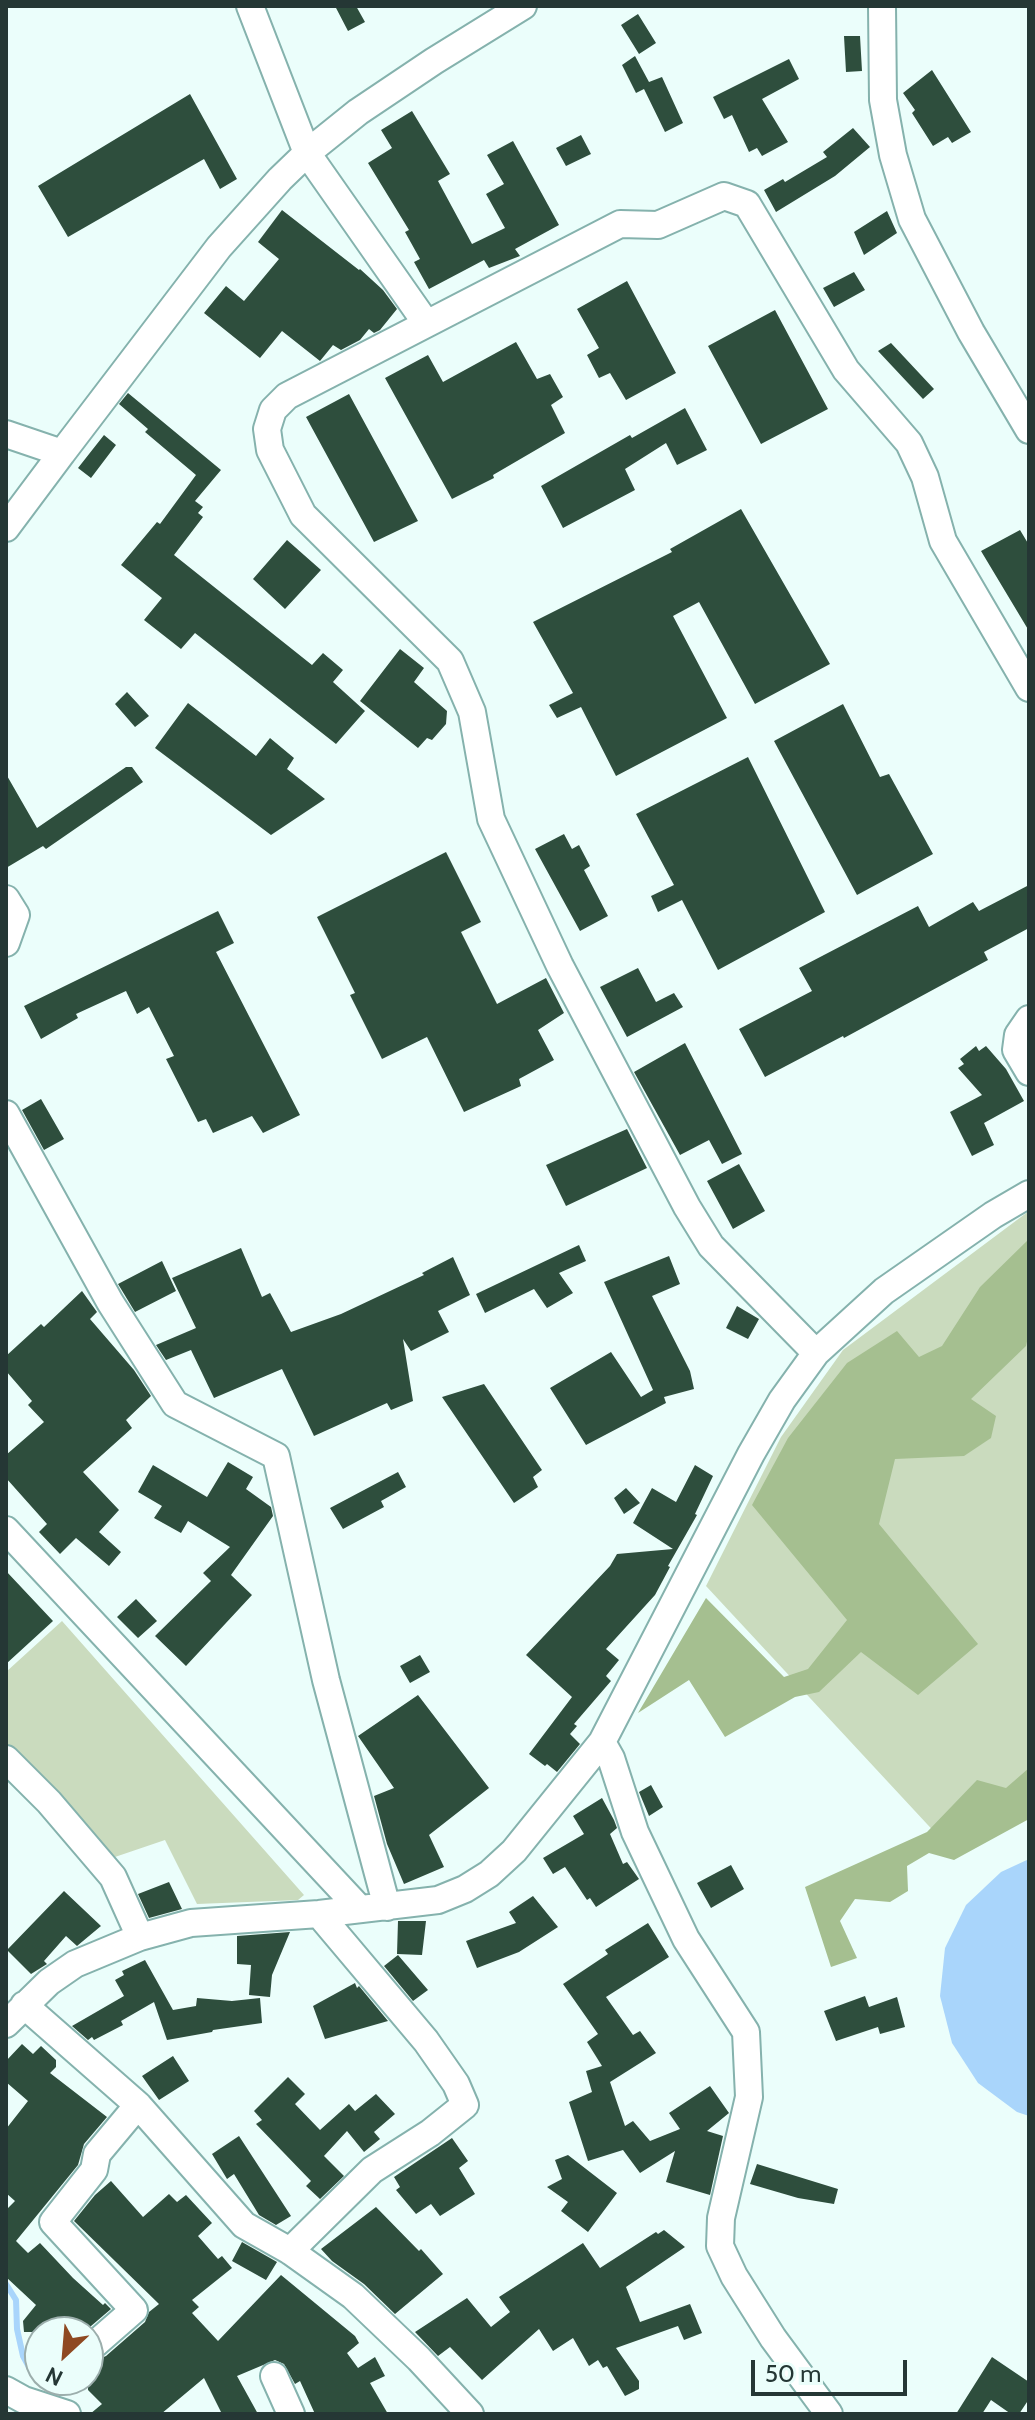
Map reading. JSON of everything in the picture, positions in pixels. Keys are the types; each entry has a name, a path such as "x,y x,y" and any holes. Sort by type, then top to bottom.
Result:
{"street":[{"path":"250,6 307,153 426,323"},
{"path":"6,528 251,209 307,153 358,112 523,6"},
{"path":"882,6 883,100 893,155 912,219 971,332 1029,430"},
{"path":"816,1353 711,1246 675,1185 560,966 491,819 472,712 450,661 303,515 270,450 267,429 273,410 287,396 620,224 658,225 724,196 747,204 846,370 909,443 925,477 943,541 1029,688"},
{"path":"6,434 62,453"},
{"path":"6,899 16,915 6,943"},
{"path":"1029,1019 1018,1035 1016,1050 1029,1072"},
{"path":"6,1114 110,1302 175,1404 276,1456 326,1680 387,1907"},
{"path":"6,2024 49,1982 75,1964 140,1937 191,1923 319,1914 438,1900 465,1889 489,1874 514,1851 602,1742 751,1454 782,1400 816,1353 884,1291 981,1223 1029,1194"},
{"path":"6,1530 360,1909"},
{"path":"602,1742 611,1758 635,1832 686,1939 746,2032 749,2097 721,2218 720,2246 734,2276 773,2338 829,2414"},
{"path":"6,1759 49,1802 113,1877 140,1937"},
{"path":"290,2251 372,2170 430,2133 465,2105 456,2084 426,2041 319,1914"},
{"path":"24,2005 138,2105 244,2225 290,2251 353,2296 419,2359 470,2414"},
{"path":"104,2336 134,2310 53,2222 94,2170 97,2154 138,2105"},
{"path":"274,2376 291,2414"},
{"path":"6,2390 24,2400 67,2414"}],"green space":[{"path":"1029,1211 1029,1804 953,1852 706,1586 781,1437 843,1350"},
{"path":"1029,1239 1029,1332 1026,1346 971,1399 996,1416 991,1438 964,1456 895,1459 879,1524 978,1644 918,1695 861,1652 819,1692 795,1697 725,1737 689,1680 638,1713 706,1598 784,1677 808,1669 847,1620 752,1505 788,1438 847,1363 897,1331 919,1357 942,1346 980,1287"},
{"path":"62,1621 304,1895 298,1900 197,1904 165,1840 112,1858 6,1747 6,1672"},
{"path":"1029,1768 1029,1819 954,1860 929,1853 907,1866 908,1891 890,1902 855,1899 840,1921 857,1958 831,1967 805,1887 927,1832 977,1780 1006,1788"}],"water":[{"path":"1029,1859 1029,2116 1017,2112 978,2083 952,2043 940,1996 945,1948 966,1905 1001,1872"}],"building":[{"path":"335,6 356,6 365,22 348,31"},
{"path":"638,14 656,43 639,54 621,25"},
{"path":"844,36 860,36 862,71 846,72"},
{"path":"635,56 649,82 662,77 683,123 665,132 644,89 636,93 622,65"},
{"path":"789,59 799,79 762,99 788,142 762,156 757,148 749,152 732,115 724,119 713,97"},
{"path":"932,70 971,132 952,143 948,137 933,146 903,93"},
{"path":"190,94 237,179 220,189 204,159 68,237 38,186"},
{"path":"412,111 450,174 438,181 472,244 505,228 486,194 504,184 487,155 513,141 559,225 515,249 520,256 489,268 484,260 429,289 414,262 420,259 405,232 409,230 368,163 392,148 381,130"},
{"path":"853,128 870,147 835,176 776,212 764,190 783,179 785,182 827,157 823,152"},
{"path":"581,135 591,154 566,166 556,148"},
{"path":"282,210 360,269 383,290 397,309 380,330 374,333 369,329 360,340 341,350 333,345 320,361 282,331 260,358 204,313 226,286 244,301 279,259 258,242"},
{"path":"887,211 897,233 864,255 854,232"},
{"path":"854,272 865,290 834,307 823,288"},
{"path":"627,281 676,373 626,400 610,373 599,378 587,355 599,348 577,309"},
{"path":"775,310 828,409 761,444 708,346"},
{"path":"516,342 537,379 550,374 563,397 551,405 565,433 493,475 494,478 452,499 385,378 428,355 443,382"},
{"path":"891,343 934,389 923,399 878,351"},
{"path":"128,393 221,470 195,501 203,507 198,513 203,517 174,555 312,665 323,653 343,670 333,682 365,711 336,744 195,633 181,649 144,620 162,598 121,565 157,522 160,524 196,475 145,432 148,429 119,404"},
{"path":"349,394 418,521 374,542 306,417"},
{"path":"685,408 707,450 677,465 666,443 625,469 635,490 563,528 541,486 630,435 632,438"},
{"path":"104,435 116,445 91,478 78,468"},
{"path":"741,509 830,664 755,704 699,602 673,616 727,718 616,776 581,707 557,718 549,705 573,693 533,622 672,552 670,549"},
{"path":"1020,530 1029,545 1029,631 981,551"},
{"path":"287,540 321,570 285,609 253,579"},
{"path":"400,649 424,668 414,682 447,711 446,724 432,740 427,738 418,748 360,701"},
{"path":"127,692 149,716 135,727 115,704"},
{"path":"188,703 256,756 270,738 294,758 287,769 325,799 271,835 155,748"},
{"path":"843,704 880,777 889,774 933,854 857,895 774,741"},
{"path":"748,757 825,912 718,970 682,900 658,912 651,896 674,885 636,814"},
{"path":"126,767 132,767 143,782 46,849 43,846 6,868 6,774 37,828"},
{"path":"564,834 572,849 579,845 590,866 584,870 608,916 580,931 535,849"},
{"path":"446,852 481,922 461,932 497,1004 546,978 564,1013 538,1030 554,1060 519,1079 521,1086 464,1112 427,1037 382,1059 350,995 355,993 317,917"},
{"path":"1029,885 1029,928 984,952 988,960 765,1077 739,1029 812,991 799,968 918,906 929,927 973,902 979,911"},
{"path":"218,911 234,943 216,952 300,1115 263,1133 252,1116 213,1133 206,1119 198,1122 166,1059 174,1056 149,1007 137,1014 126,991 76,1014 78,1018 41,1039 24,1006"},
{"path":"638,968 656,1002 674,993 683,1007 627,1037 600,987"},
{"path":"685,1043 742,1154 722,1164 709,1140 680,1155 634,1072"},
{"path":"976,1046 979,1051 986,1046 1006,1069 1024,1101 984,1123 994,1145 972,1156 950,1112 982,1095 958,1068 964,1064 960,1059"},
{"path":"41,1099 64,1139 44,1150 22,1110"},
{"path":"627,1129 647,1168 566,1206 546,1165"},
{"path":"739,1164 765,1211 733,1229 707,1181"},
{"path":"579,1245 586,1261 559,1273 573,1293 547,1308 534,1289 485,1313 476,1294"},
{"path":"241,1248 262,1297 270,1293 291,1332 341,1314 424,1275 422,1273 453,1257 470,1295 438,1311 449,1332 411,1351 403,1339 413,1401 391,1410 387,1403 314,1436 282,1369 214,1398 191,1350 166,1360 156,1345 196,1328 172,1278"},
{"path":"669,1256 680,1284 652,1296 690,1371 694,1389 664,1397 666,1403 586,1445 550,1388 611,1352 641,1397 653,1390 604,1282"},
{"path":"162,1261 176,1291 135,1312 118,1284"},
{"path":"82,1291 97,1312 90,1319 134,1370 151,1396 126,1420 132,1428 83,1472 119,1510 99,1532 121,1552 109,1566 76,1538 60,1554 39,1532 47,1524 6,1478 6,1455 44,1422 28,1405 32,1401 6,1371 6,1356 41,1324 44,1327"},
{"path":"737,1306 759,1319 748,1339 726,1328"},
{"path":"484,1384 542,1470 533,1477 538,1487 514,1503 442,1397"},
{"path":"228,1462 253,1477 246,1489 271,1507 273,1516 231,1575 252,1595 186,1666 155,1636 211,1581 203,1573 230,1547 188,1521 181,1533 154,1518 162,1506 138,1492 153,1465 207,1497"},
{"path":"695,1465 713,1476 697,1515 655,1595 606,1649 619,1660 606,1676 611,1681 574,1724 577,1726 570,1734 580,1744 557,1772 529,1754 572,1697 526,1655 610,1566 617,1554 673,1549 633,1523 652,1488 676,1502"},
{"path":"398,1472 406,1487 381,1501 384,1507 343,1529 330,1508"},
{"path":"626,1488 640,1503 624,1514 614,1498"},
{"path":"6,1571 53,1621 6,1664"},
{"path":"136,1599 157,1621 138,1638 117,1617"},
{"path":"420,1655 430,1672 410,1683 400,1666"},
{"path":"418,1695 489,1788 429,1835 444,1867 404,1884 387,1844 374,1796 394,1788 358,1736"},
{"path":"651,1785 663,1807 649,1816 639,1792"},
{"path":"602,1798 617,1828 610,1834 623,1864 627,1862 639,1879 596,1907 590,1898 587,1900 565,1867 553,1874 543,1858 584,1834 573,1816"},
{"path":"731,1865 744,1889 711,1908 697,1883"},
{"path":"169,1882 182,1909 149,1918 138,1894"},
{"path":"64,1891 101,1926 77,1946 66,1936 44,1961 47,1964 31,1974 7,1950"},
{"path":"533,1896 558,1927 519,1952 477,1968 466,1941 516,1923 509,1912"},
{"path":"398,1921 426,1921 422,1955 397,1954"},
{"path":"648,1923 669,1957 606,1997 633,2035 640,2031 656,2053 610,2082 625,2126 633,2121 650,2141 680,2129 669,2113 710,2086 729,2113 707,2131 723,2136 710,2195 666,2182 675,2151 640,2173 623,2150 588,2161 569,2102 592,2092 586,2071 602,2066 587,2042 598,2034 563,1984 608,1954 605,1950"},
{"path":"290,1932 272,1975 270,1997 249,1995 251,1965 237,1964 237,1936"},
{"path":"398,1955 428,1990 413,2001 384,1966"},
{"path":"145,1960 173,2010 196,2006 197,1998 232,2001 260,1998 262,2023 167,2040 154,2002 121,2021 123,2025 94,2040 92,2037 88,2040 72,2026 124,1996 115,1980 124,1975 122,1971"},
{"path":"355,1983 388,2021 325,2039 313,2006"},
{"path":"865,1996 869,2007 897,1997 905,2027 880,2034 878,2027 836,2041 824,2011"},
{"path":"22,2044 33,2054 41,2046 56,2060 56,2067 50,2073 107,2117 84,2144 78,2165 16,2241 28,2253 40,2243 73,2278 111,2309 103,2316 27,2316 36,2305 6,2277 6,2210 15,2201 6,2193 6,2129 28,2101 6,2082 6,2061"},
{"path":"173,2056 189,2081 159,2100 142,2076"},
{"path":"288,2077 305,2094 295,2104 320,2130 349,2104 355,2111 376,2094 395,2114 374,2132 380,2139 364,2152 347,2131 324,2156 344,2176 320,2199 306,2186 311,2181 256,2124 262,2120 254,2111"},
{"path":"239,2136 291,2216 276,2225 259,2215 234,2174 227,2179 212,2154"},
{"path":"452,2138 468,2161 459,2168 475,2194 440,2216 431,2204 416,2214 396,2190 400,2187 394,2177"},
{"path":"568,2155 617,2193 588,2232 561,2211 568,2202 547,2187 562,2179 555,2160"},
{"path":"757,2164 838,2189 834,2204 798,2198 750,2184"},
{"path":"111,2181 143,2217 169,2194 177,2202 186,2195 212,2223 198,2236 218,2259 222,2256 232,2268 192,2300 199,2307 192,2313 218,2341 281,2275 355,2336 359,2343 347,2353 358,2368 375,2357 385,2376 370,2383 388,2414 315,2414 300,2381 295,2384 284,2364 275,2360 237,2376 258,2414 222,2414 204,2378 161,2414 90,2414 102,2404 94,2396 104,2396 104,2357 145,2322 149,2312 159,2304 74,2221"},
{"path":"376,2207 443,2274 395,2314 321,2249"},
{"path":"664,2230 685,2247 626,2287 640,2322 690,2304 702,2333 684,2340 678,2326 616,2348 639,2381 639,2389 625,2396 607,2366 603,2368 598,2360 589,2366 573,2338 553,2351 539,2329 482,2380 450,2347 438,2356 415,2332 467,2298 491,2327 510,2312 499,2297 583,2243 600,2268"},
{"path":"242,2242 277,2262 266,2280 232,2261"},
{"path":"992,2357 1029,2382 1029,2399 1019,2414 1011,2414 991,2400 982,2414 956,2414"}],"waterway":[{"path":"6,2284 16,2300 17,2329 24,2358"}]}
